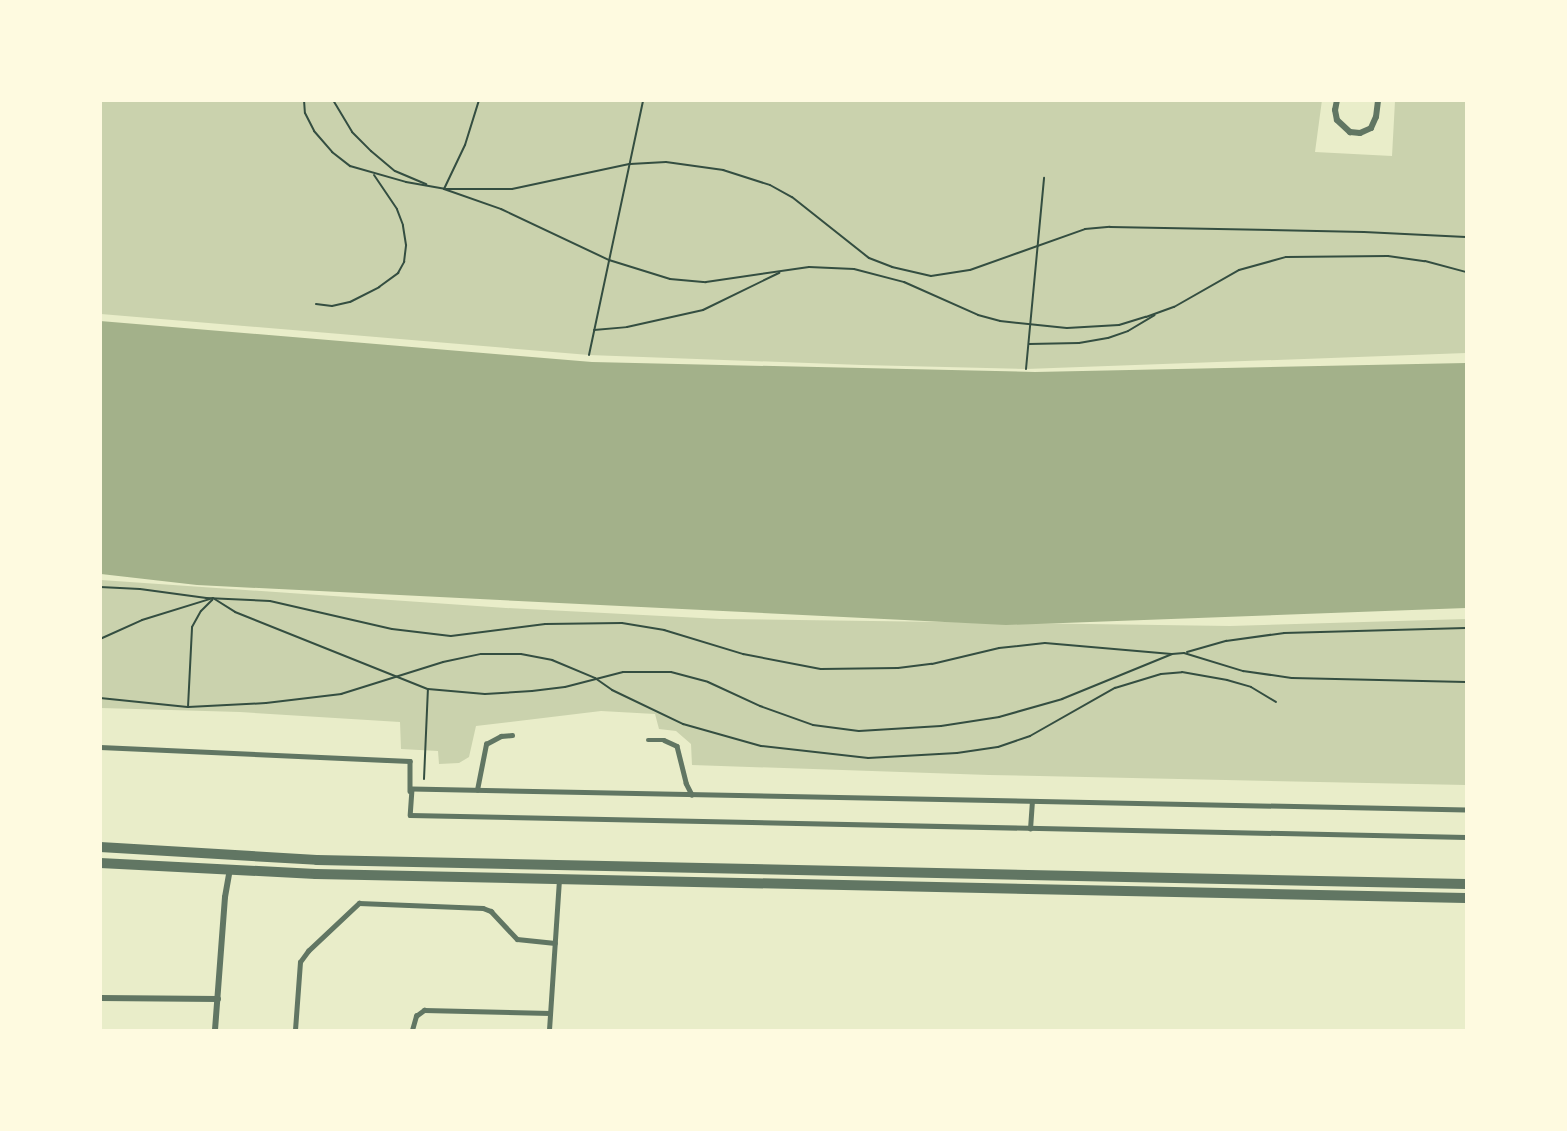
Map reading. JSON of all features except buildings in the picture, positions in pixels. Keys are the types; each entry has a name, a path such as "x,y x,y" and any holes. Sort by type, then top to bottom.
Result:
{"street":[{"path":"1337,100 1335,110 1337,120 1350,132 1360,133 1371,128 1376,117 1377,100"},
{"path":"100,847 317,860 1467,884"},
{"path":"100,863 230,870 560,879 1467,898"},
{"path":"215,1030 225,897 230,870"},
{"path":"100,998 218,999"}],"lane":[{"path":"477,790 486,744 501,736 512,735"},
{"path":"648,740 664,740 677,746 686,783 692,795"},
{"path":"100,747 410,761 410,815 1467,837"},
{"path":"410,803 412,789 424,789 1467,810"},
{"path":"1030,829 1032,802"},
{"path":"549,1030 560,879"},
{"path":"295,1030 300,962 308,951 358,903 483,908 491,911 517,939 555,943"},
{"path":"412,1030 416,1016 424,1010 550,1013"}],"path":[{"path":"304,100 305,113 314,131 333,152 350,166 373,174 444,189 512,189 630,164 666,162 698,165 723,170 770,185 792,197 869,258 914,274 949,276 1085,229 1110,227 1364,232 1467,237"},
{"path":"333,100 352,132 395,171 414,181 501,209 609,260 670,279 705,282 830,267 876,274 903,282 978,315 1030,325 1066,328 1101,327 1119,325 1159,312"},
{"path":"444,189 465,145 479,100"},
{"path":"589,355 643,100"},
{"path":"316,304 332,306 350,302 379,287 398,273 404,262 406,245 403,225 397,209 373,174"},
{"path":"1026,369 1044,178"},
{"path":"1029,344 1079,343 1108,338 1136,327 1159,312 1239,270 1286,257 1388,256 1425,261 1467,272"},
{"path":"594,330 639,324 703,310 784,271"},
{"path":"100,587 270,601 392,629 451,636 545,624 622,623 664,630 743,654 822,669 898,668 932,664 999,648 1045,643 1172,654 1184,653 1226,641 1284,633 1467,628"},
{"path":"188,707 192,627 201,611 213,598"},
{"path":"100,639 142,620 213,598 235,612 428,689 485,694 521,692 565,687 623,672 671,672 708,682 760,706 805,722 859,731 941,726 999,717 1062,699 1172,654"},
{"path":"1184,653 1233,669 1292,678 1467,682"},
{"path":"100,698 188,707 304,699 340,694 443,662 481,654 520,654 552,660 595,678 612,690 683,724 761,746 868,758 957,753 998,747 1030,736 1115,688 1161,674 1182,672 1227,680 1251,687 1276,702"},
{"path":"424,789 428,689"}],"shaded area":[{"path":"1322,100 1315,152 1392,156 1395,101 1466,101 1466,353 1026,369 862,365 589,355 101,314 100,101"},
{"path":"100,321 592,362 1035,372 1466,363 1466,608 1006,625 197,585 101,574"},
{"path":"101,580 506,608 720,619 1230,626 1466,619 1466,785 989,775 692,765 691,744 676,731 659,729 655,714 601,711 476,726 469,757 459,763 439,764 438,751 401,749 400,722 240,712 101,708"}]}
